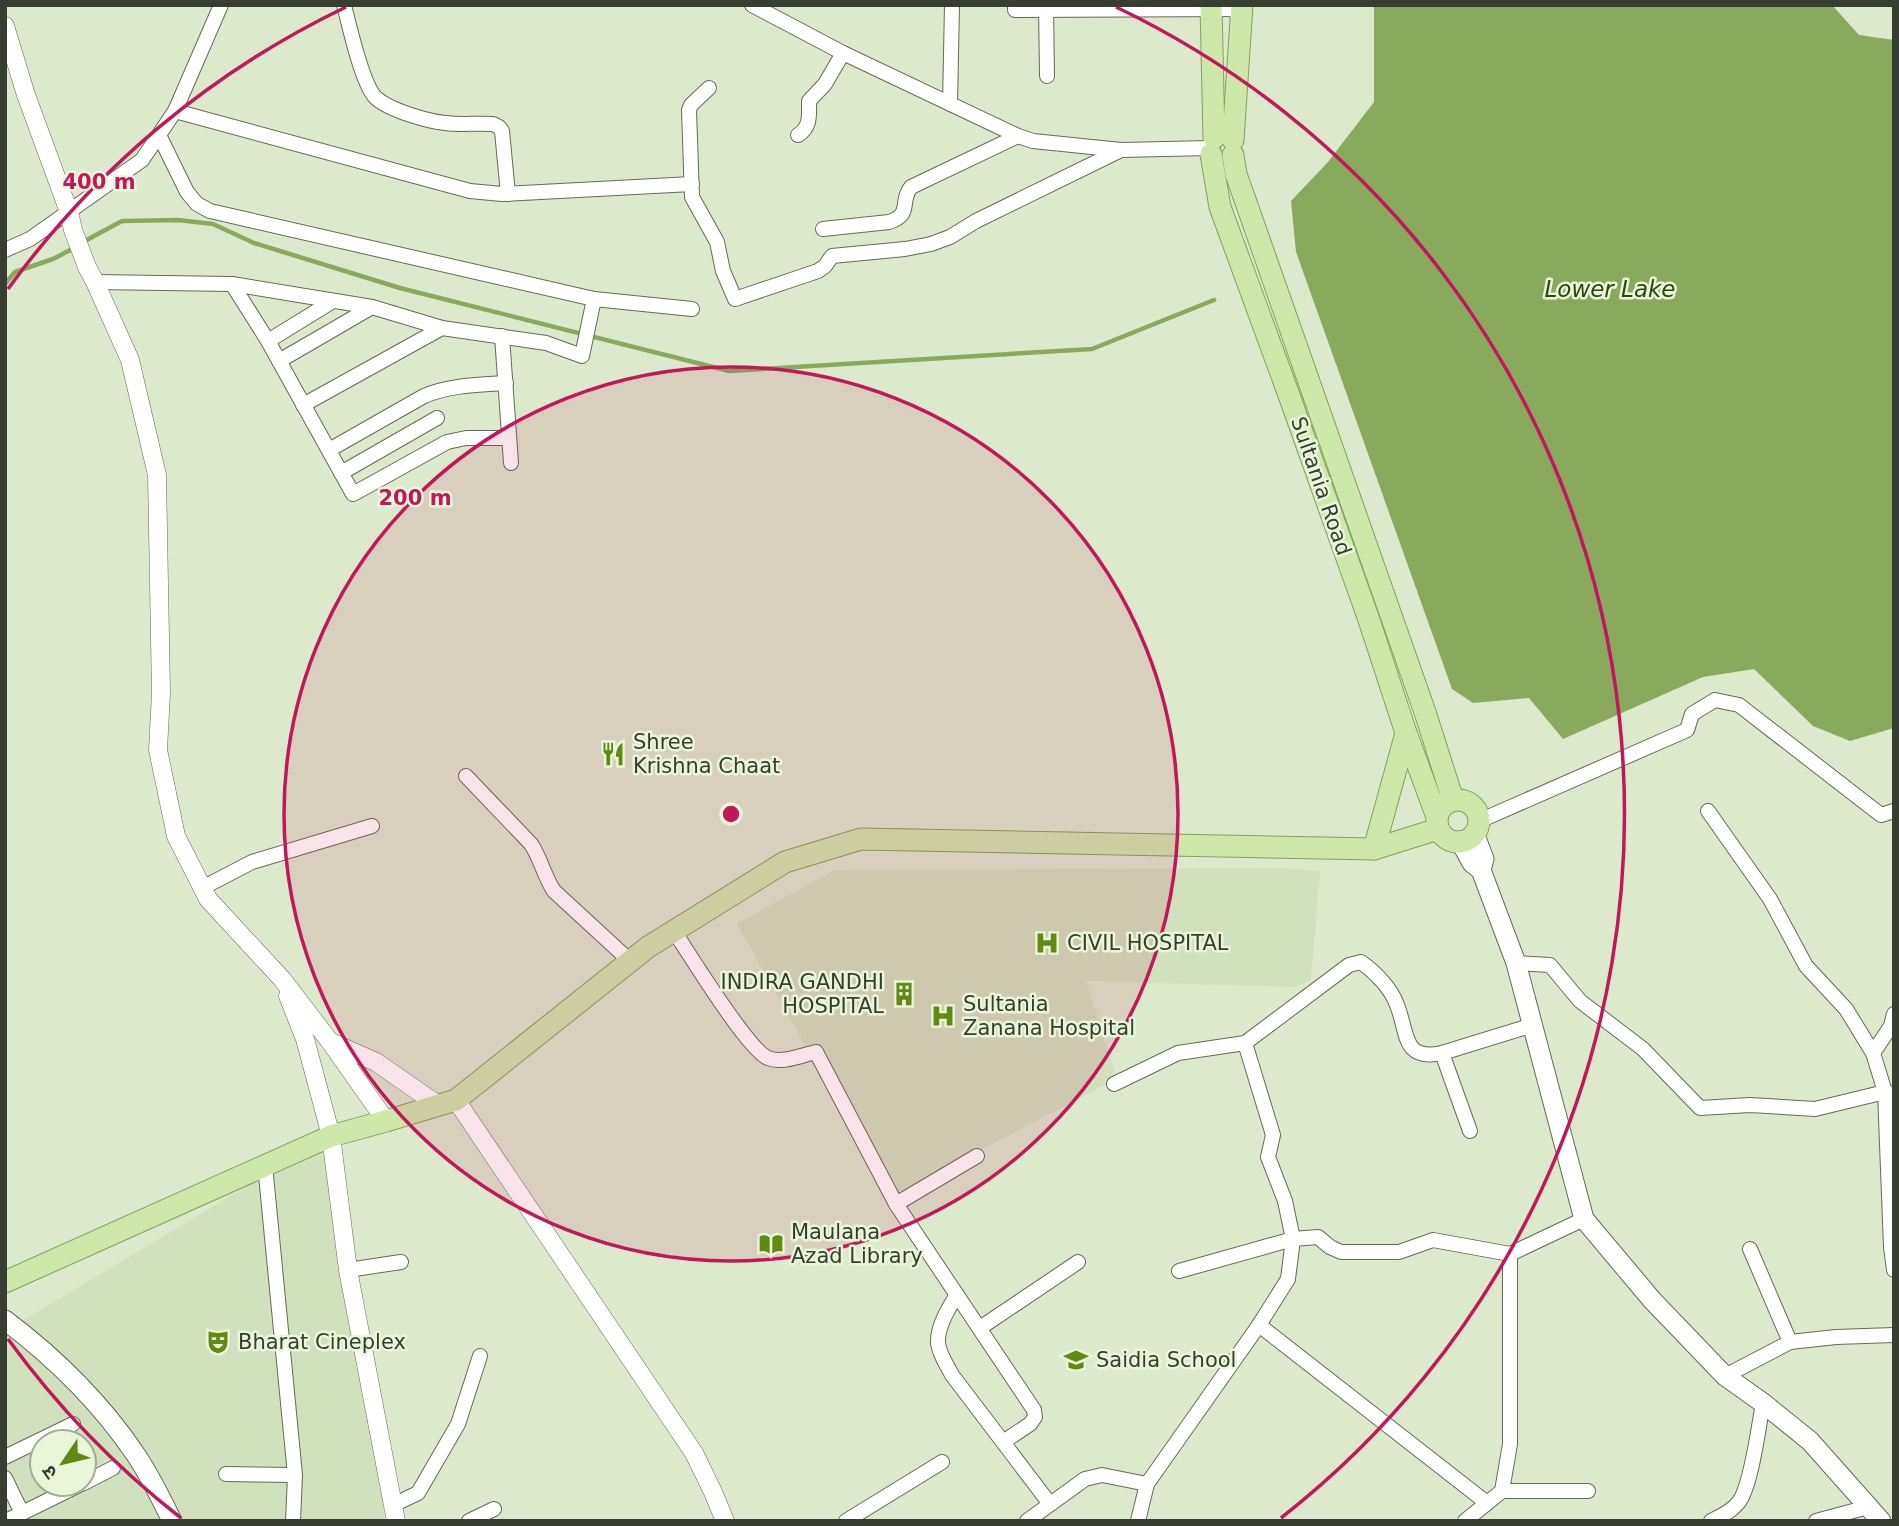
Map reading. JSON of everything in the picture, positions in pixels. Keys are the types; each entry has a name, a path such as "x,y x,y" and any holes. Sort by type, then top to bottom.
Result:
{"main road":[{"name":"Sultania Road","path":"1211,7 1220,147 1220,206 1355,580 1438,823"},
{"name":"Sultania Road","path":"1242,7 1220,147 1236,174 1425,712 1453,800"},
{"path":"1374,849 1406,733"},
{"path":"1438,823 1443,806 1453,800 1466,801 1476,810 1471,832 1484,859 1482,870 1516,963 1584,1219 1652,1300 1726,1376 1810,1441 1876,1516"},
{"path":"1438,823 1451,841 1471,832"},
{"path":"5,1282 331,1136 447,1102 648,947 786,862 861,839 1374,849 1438,823"},
{"path":"5,1320 93,1399 135,1453 172,1521"}],"street":[{"path":"5,250 30,239 142,160 175,111 221,5"},
{"path":"344,5 363,76 375,97 396,109 429,120 494,124 499,127 502,131 508,194"},
{"path":"752,5 843,53 1033,141 1121,150 1220,147"},
{"path":"950,104 952,5"},
{"path":"1016,5 1016,10 1046,7 1242,7"},
{"path":"1046,7 1047,76"},
{"path":"5,26 73,230 130,360 157,475 161,693 158,750 176,836 208,899 282,979 386,1121"},
{"path":"799,135 807,128 808,101 825,84 843,53"},
{"path":"709,88 689,110 691,197 717,242 723,271 735,299 818,271 832,256 905,249 940,240 1121,150"},
{"path":"175,111 470,191 508,194 692,184"},
{"path":"159,135 187,192 197,204 209,211 594,303 692,309"},
{"path":"823,229 889,222 899,218 905,211 906,195 911,187 1018,136"},
{"path":"91,274 232,284 372,307 442,328 547,343 582,356 594,303"},
{"path":"232,284 268,341 352,494 447,442 466,438 509,438"},
{"path":"268,341 332,301"},
{"path":"279,361 372,307"},
{"path":"303,405 442,328"},
{"path":"502,336 511,463"},
{"path":"329,450 436,391 506,383"},
{"path":"341,473 437,418"},
{"path":"1471,832 1687,730 1692,714 1715,701 1739,705 1881,815 1894,811"},
{"path":"466,776 531,844 554,891 631,961"},
{"path":"1708,811 1770,899 1806,966 1883,1044"},
{"path":"202,888 252,862 372,825"},
{"path":"674,931 745,1037 760,1053 769,1059 781,1060 816,1052 896,1204 1034,1410 1035,1417 1030,1424 1003,1442"},
{"path":"1114,1084 1178,1053 1245,1043 1349,965 1361,962 1386,985 1397,1003 1405,1036 1412,1049 1421,1055 1442,1053 1533,1025"},
{"path":"1516,963 1550,965 1580,1001 1643,1049 1700,1108 1751,1105 1815,1109 1890,1094"},
{"path":"282,979 307,1048 331,1136 348,1270 395,1513"},
{"path":"1894,1014 1883,1044 1890,1094 1891,1247 1894,1270"},
{"path":"307,1048 331,1043 376,1062 447,1102 694,1453 725,1521"},
{"path":"1138,1521 1147,1484 1259,1325 1288,1279 1293,1239 1285,1201 1268,1157 1273,1135 1245,1043"},
{"path":"1442,1053 1470,1131"},
{"path":"896,1204 977,1156"},
{"path":"265,1165 295,1475 293,1521"},
{"path":"1179,1271 1293,1239 1318,1237 1340,1252 1399,1252 1433,1240 1510,1254 1584,1219"},
{"path":"1750,1250 1790,1342"},
{"path":"1502,1491 1510,1444 1510,1254"},
{"path":"348,1270 401,1262"},
{"path":"980,1328 1078,1262"},
{"path":"957,1295 946,1311 938,1342 940,1350 953,1375 1049,1504"},
{"path":"1259,1325 1487,1503"},
{"path":"1726,1376 1790,1342 1894,1335"},
{"path":"395,1513 418,1493 458,1424 480,1356"},
{"path":"1711,1521 1740,1502 1747,1484 1763,1403"},
{"path":"5,1457 73,1424"},
{"path":"846,1521 942,1462"},
{"path":"98,1476 114,1468"},
{"path":"226,1474 295,1475"},
{"path":"1027,1521 1085,1479 1102,1475 1147,1484"},
{"path":"5,1478 22,1513"},
{"path":"1465,1521 1502,1491 1588,1491"},
{"path":"6,1521 52,1498"},
{"path":"469,1521 494,1509"},
{"path":"1816,1521 1894,1512"}],"shaded area":[{"name":"Sultania Zanana Hospital","path":"1281,868 1320,871 1311,980 1294,987 1086,981 1117,1079 890,1197 737,924 834,870"},
{"path":"334,1134 385,1521 5,1521 5,1331"}],"water":[{"name":"Lower Lake","path":"1374,5 1832,5 1859,35 1894,40 1894,728 1850,741 1813,726 1754,669 1703,677 1563,739 1529,698 1473,703 1452,689 1296,252 1291,201 1328,162 1374,102"}],"waterway":[{"path":"83,242 122,221 178,220 213,224 254,243 400,288 729,371 1092,349 1214,300"},
{"path":"5,284 15,272 53,259 76,247"}],"place":[{"name":"Shree Krishna Chaat","path":"613,754"},
{"name":"CIVIL HOSPITAL","path":"1047,943"},
{"name":"INDIRA GANDHI HOSPITAL","path":"904,994"},
{"name":"Sultania Zanana Hospital","path":"943,1016"},
{"name":"Maulana Azad Library","path":"771,1244"},
{"name":"Bharat Cineplex","path":"218,1342"},
{"name":"Saidia School","path":"1076,1360"}]}
